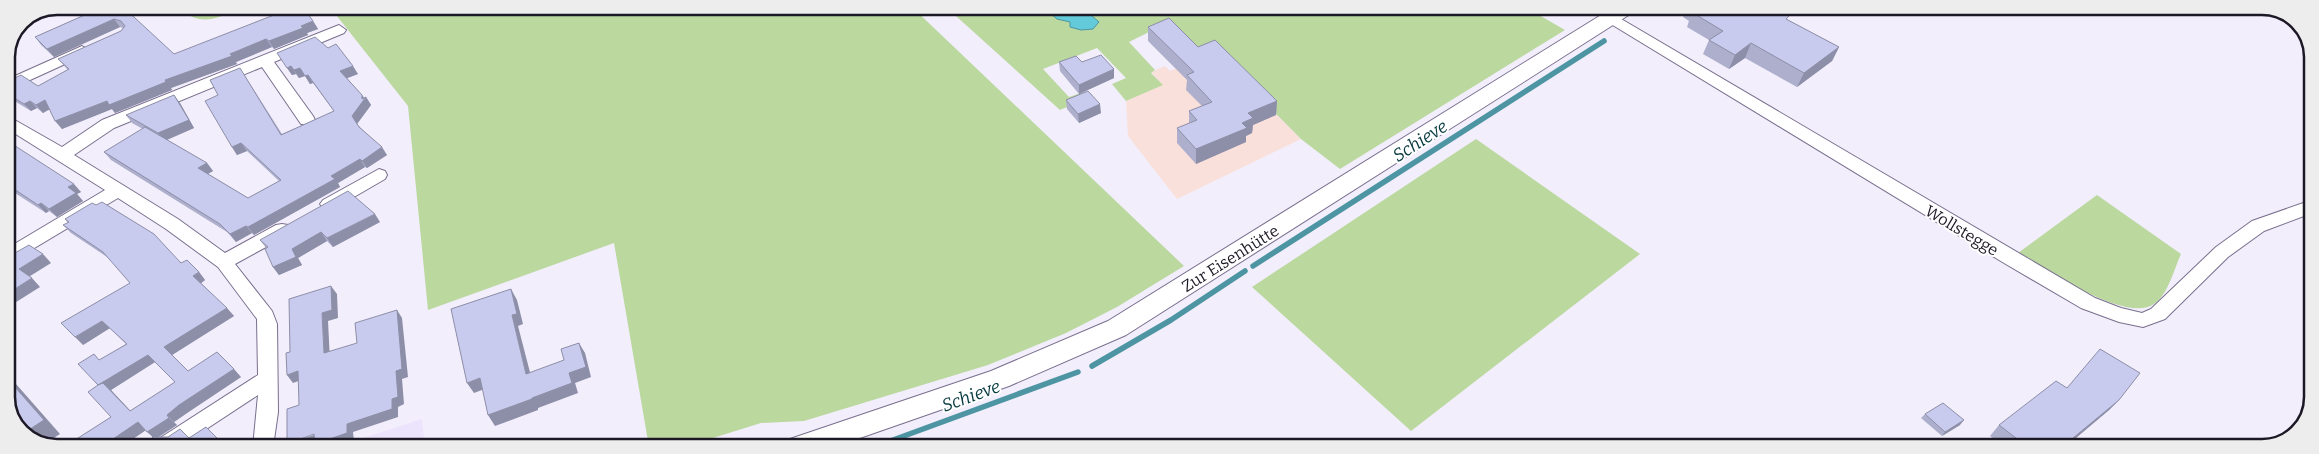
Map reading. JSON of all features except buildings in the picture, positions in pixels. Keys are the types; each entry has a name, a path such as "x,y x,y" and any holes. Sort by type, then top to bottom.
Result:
{"street":[{"name":"Zur Eisenhütte","path":"824,439 991,383 1071,350 1117,328 1615,15"},
{"name":"Wollstegge","path":"1625,15 2010,258 2088,303 2119,314 2143,320 2158,314 2222,252 2258,226 2304,209"},
{"path":"62,154 108,124 339,30"},
{"path":"15,82 95,46"},
{"path":"266,60 307,120"},
{"path":"15,125 172,224 224,262 265,316 268,324 266,380 268,412 264,439"},
{"path":"310,214 379,175"},
{"path":"15,253 118,190"},
{"path":"224,262 293,224"},
{"path":"175,439 266,380"}],"shaded area":[{"path":"1214,52 1301,139 1177,199 1128,136 1126,101 1162,85 1151,72 1165,66 1170,71"},
{"path":"422,419 424,439 360,439"}],"green space":[{"path":"189,15 225,15 207,20"},
{"path":"336,15 920,15 1184,266 1117,307 1066,333 988,365 804,421 761,423 710,439 648,439 614,243 428,310 408,106"},
{"path":"955,15 1539,15 1565,30 1340,169 1301,139 1215,52 1198,59 1165,24 1129,42 1155,70 1151,73 1163,85 1126,101 1112,84 1126,78 1097,48 1043,69 1069,97 1087,91 1093,96 1060,110"},
{"path":"1476,139 1640,254 1411,431 1252,287"},
{"path":"2097,195 2181,254 2167,288 2154,304 2141,308 2124,307 2105,301 2065,281 2018,253"}],"water":[{"path":"1052,15 1092,15 1099,22 1093,29 1081,30 1070,27 1070,22 1057,19"}],"waterway":[{"name":"Schieve","path":"1253,266 1604,41"},
{"name":"Schieve","path":"1092,366 1171,320 1245,271"},
{"name":"Schieve","path":"896,439 1078,372"}]}
